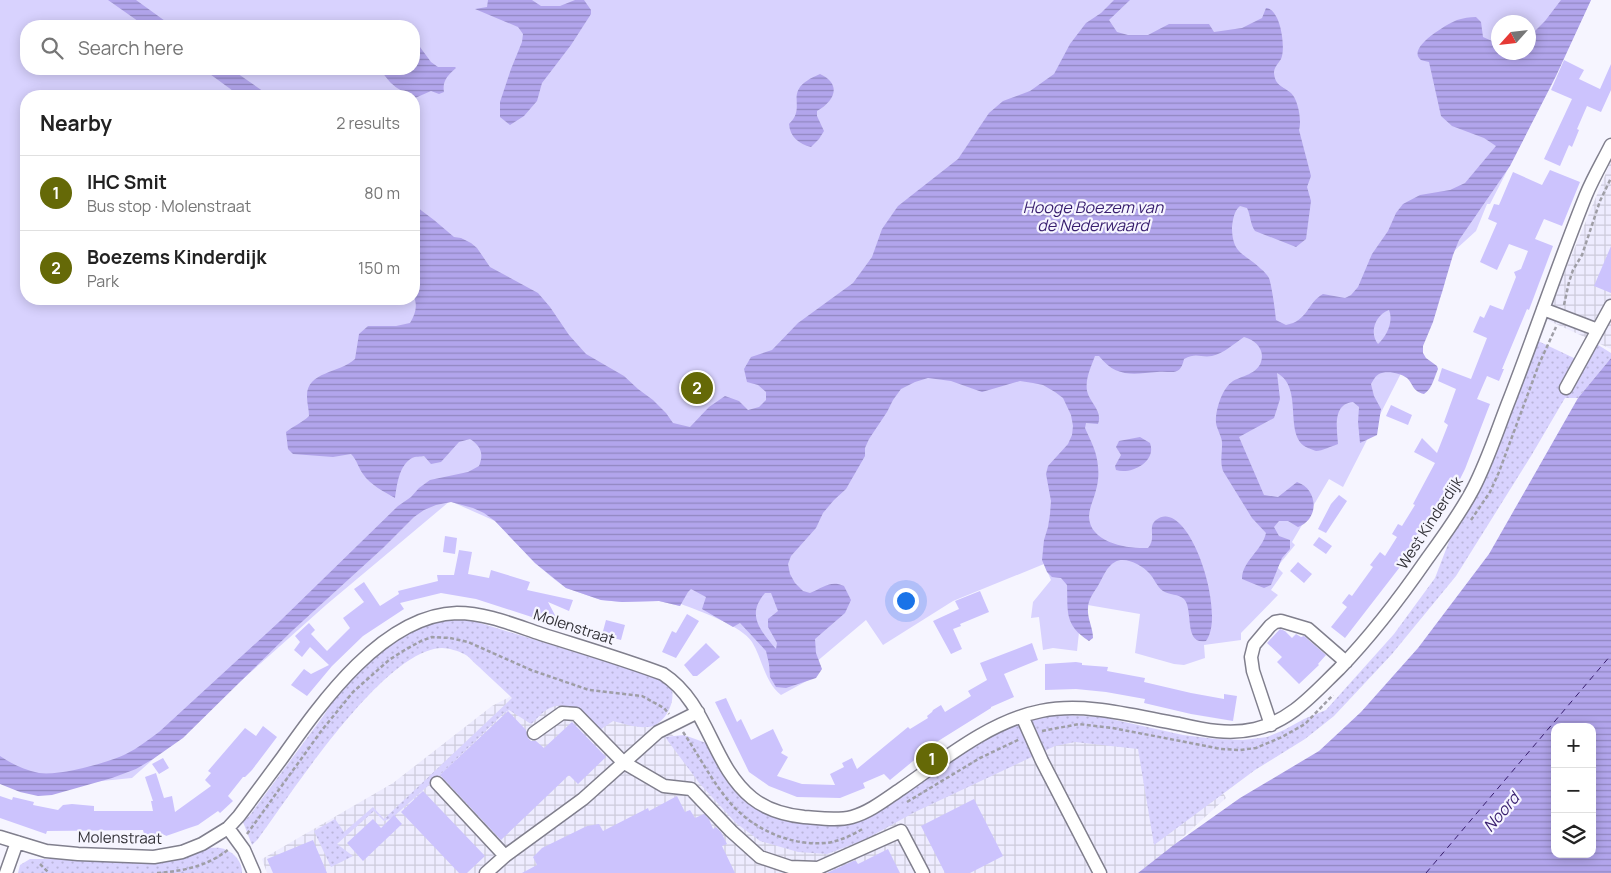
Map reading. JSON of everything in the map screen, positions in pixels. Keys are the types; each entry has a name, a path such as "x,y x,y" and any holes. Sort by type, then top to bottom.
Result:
{"street":[{"name":"West Kinderdijk","path":"1140,717 1214,732 1254,730 1270,724 1295,710 1346,662 1376,629 1417,573 1470,494 1525,360 1588,192 1611,145"},
{"path":"1566,388 1611,306"},
{"path":"1543,309 1598,330"},
{"name":"Molenstraat","path":"0,837 46,851 78,854 154,857 191,850 228,828 239,816 321,704 365,657 405,628 437,616 457,613 484,616 663,674 684,691 698,712 731,776 748,796 769,809 782,814 838,819 851,817 883,801 981,735 1022,716 1066,707 1100,710 1140,717"},
{"path":"1270,724 1253,670 1251,657 1254,645 1270,626 1275,622 1281,621 1308,629 1346,662"},
{"path":"534,734 562,712 576,714 624,762 664,786 691,790 760,857 790,867 818,868 901,831 923,873"},
{"path":"486,873 505,856 583,799 658,732 698,712"},
{"path":"1022,716 1042,761 1100,873"},
{"path":"437,783 505,856"},
{"path":"228,828 244,850 252,867"},
{"path":"6,873 17,842"}],"path":[{"path":"1470,522 1490,492 1499,472 1539,364 1560,316 1569,282 1582,255 1600,201 1611,178"},
{"path":"1172,740 1222,749 1240,750 1256,748 1282,737 1305,724 1339,688"},
{"path":"44,867 49,873"}],"shaded area":[{"path":"0,0 1591,0 1549,89 1490,204 1487,204 1476,231 1454,251 1447,261 1442,293 1343,487 1329,479 1292,542 1295,545 1277,567 1283,573 1271,590 1278,595 1241,633 1241,640 1204,645 1205,658 1184,665 1174,664 1135,653 1140,614 1082,604 1077,651 1053,648 1043,650 1039,617 1031,618 1033,602 1051,580 1044,564 953,601 883,645 866,620 809,668 814,677 781,695 767,677 752,642 739,630 681,604 680,606 659,601 622,602 601,600 566,588 535,563 495,521 450,501 326,605 132,778 31,788 0,774"},
{"path":"1611,161 1611,349 1545,319"},
{"path":"1538,341 1576,359 1595,343 1611,353 1611,358 1578,398 1565,398 1456,576 1392,654 1334,716 1305,739 1255,770 1154,845 1138,749 1075,742 1055,746 915,812 864,840 827,854 798,852 760,841 736,823 700,784 665,737 684,735 709,744 732,783 810,824 826,825 847,822 932,774 989,736 1013,723 1037,716 1102,717 1183,735 1216,739 1243,740 1267,737 1284,730 1326,710 1394,634 1435,578 1455,526 1514,402"},
{"path":"464,618 662,679 671,687 671,706 664,718 654,726 630,726 613,721 597,732 582,716 564,706 547,709 531,724 509,710 392,818 384,821 374,811 337,844 353,856 331,867 314,831 335,819 344,832 373,807 384,819 512,698 470,658 462,653 442,648 419,655 393,672 367,697 315,759 252,845 243,822 324,715 347,679 372,655 424,622"},
{"path":"551,676 641,707 779,830 853,824 1031,730 1197,747 1226,798 1143,873 267,873 262,859 393,783 492,706"},
{"path":"209,848 222,848 229,851 240,863 242,873 18,873 20,865 30,859 79,859 128,863 156,862 183,859"}],"water":[{"path":"108,0 136,0 164,20 136,20"},
{"path":"488,0 532,0 541,6 560,6 575,0 584,0 591,10 591,14 571,45 542,83 537,101 524,116 510,125 500,117 500,102 522,42 523,34 518,27 475,9 487,7"},
{"name":"Hooge Boezem van de Nederwaard","path":"1114,0 1130,0 1109,20 1117,32 1128,35 1148,35 1169,24 1209,24 1214,32 1242,28 1262,18 1266,8 1275,15 1281,30 1283,47 1281,59 1274,73 1276,81 1291,93 1296,100 1300,116 1299,130 1311,176 1307,187 1311,201 1306,239 1296,247 1255,231 1247,208 1240,206 1233,218 1232,227 1234,243 1240,253 1269,278 1276,320 1286,325 1299,320 1323,294 1345,298 1351,295 1358,287 1372,254 1403,204 1420,195 1450,190 1465,183 1496,146 1484,138 1452,126 1441,116 1429,62 1421,60 1418,55 1423,43 1452,22 1476,17 1481,22 1483,37 1491,41 1491,60 1536,60 1536,30 1561,0 1591,0 1556,76 1510,166 1459,240 1433,322 1423,346 1423,353 1426,358 1437,366 1438,369 1429,389 1424,394 1417,391 1407,378 1401,375 1389,372 1379,374 1371,384 1374,396 1381,409 1377,435 1360,443 1359,407 1353,402 1346,404 1339,412 1337,418 1338,444 1316,451 1300,442 1296,434 1290,389 1285,380 1277,373 1280,399 1274,418 1239,437 1264,495 1278,497 1297,482 1309,491 1314,504 1310,518 1305,523 1298,527 1288,521 1279,521 1274,527 1279,536 1290,540 1290,549 1282,558 1271,585 1264,588 1242,579 1245,567 1261,545 1266,533 1252,518 1223,471 1221,461 1222,442 1216,423 1218,406 1229,384 1253,372 1261,362 1262,353 1256,343 1244,337 1225,351 1216,355 1192,356 1184,359 1180,369 1174,372 1125,373 1112,368 1099,356 1095,356 1089,373 1087,391 1098,411 1099,419 1098,424 1086,423 1085,428 1095,451 1098,470 1097,485 1089,514 1091,526 1096,533 1111,543 1148,548 1152,540 1152,526 1156,520 1168,517 1181,525 1192,540 1208,585 1212,608 1211,627 1206,641 1199,641 1194,638 1187,604 1184,599 1163,591 1146,570 1138,564 1124,560 1119,560 1110,566 1089,601 1088,612 1093,638 1089,641 1081,635 1071,623 1069,617 1067,585 1061,578 1052,577 1047,572 1042,560 1051,501 1046,474 1048,466 1068,444 1072,435 1071,415 1063,398 1043,385 1020,381 982,392 951,381 928,378 901,389 869,439 865,448 865,456 846,489 823,513 816,528 791,556 788,564 790,574 795,583 803,591 810,593 827,585 839,584 844,586 851,600 845,613 815,639 816,653 822,669 816,678 786,688 776,687 770,677 766,651 740,623 733,627 702,609 706,597 691,589 680,606 659,601 622,602 601,600 566,588 535,563 495,521 473,508 451,502 436,505 414,517 293,630 183,738 153,759 136,769 112,778 52,795 38,796 20,792 0,784 0,756 23,768 39,773 59,773 118,758 139,747 159,732 279,622 398,506 411,497 419,488 430,480 468,472 479,466 480,451 477,444 470,439 459,442 441,462 431,464 424,456 413,457 401,470 395,498 370,482 351,454 333,457 293,454 288,449 286,432 309,416 307,397 308,389 312,382 355,359 359,334 368,326 396,326 410,323 412,320 416,305 420,305 420,210 454,237 471,243 477,248 490,267 538,293 569,335 586,354 624,376 653,400 673,423 690,427 709,407 725,396 739,401 748,410 759,407 766,400 766,392 758,385 747,382 744,369 751,357 772,350 798,323 853,283 872,257 882,229 898,206 958,159 989,113 1003,101 1030,91 1054,74 1070,44 1086,23 1101,13","holes":["1389,310 1391,319 1384,337 1378,344 1374,335 1377,320 1384,312","765,593 771,593 778,611 768,619 768,627 777,643 776,649 760,629 757,622 756,608"]},
{"path":"420,47 431,62 438,67 456,68 446,78 444,92 439,94 431,91 420,96 420,90 401,90 384,75 420,75"},
{"path":"820,74 831,83 834,92 832,98 817,111 817,116 824,131 811,147 803,144 793,136 789,124 797,111 797,92 808,80"},
{"path":"211,75 240,75 261,90 232,90"},
{"name":"Noord","path":"1611,358 1611,873 1138,873 1240,798 1319,751 1361,712 1418,648 1489,554 1578,398"},
{"path":"1140,437 1150,443 1150,456 1141,466 1135,469 1129,471 1116,470 1115,466 1121,455 1116,447 1119,441"}],"building":[{"path":"1564,60 1584,70 1579,79 1600,89 1611,64 1611,90 1601,112 1587,106 1572,147 1569,145 1560,166 1544,159 1572,99 1551,90"},
{"path":"1550,170 1580,182 1562,226 1544,219 1535,239 1553,246 1529,310 1527,309 1502,369 1504,369 1499,381 1487,376 1477,399 1490,404 1465,469 1460,479 1454,476 1444,497 1447,506 1438,508 1432,515 1403,563 1345,638 1331,627 1347,607 1342,603 1349,594 1352,596 1373,567 1370,565 1380,552 1385,556 1397,537 1392,534 1398,524 1402,526 1415,505 1413,504 1435,463 1414,452 1422,438 1437,453 1448,425 1444,422 1456,389 1438,381 1442,368 1471,379 1487,338 1473,332 1480,316 1484,318 1490,305 1503,310 1516,277 1514,272 1521,269 1528,251 1509,244 1497,270 1480,262 1497,223 1488,219 1494,204 1499,205 1513,172 1542,185"},
{"path":"1611,246 1611,293 1594,286"},
{"path":"1391,405 1412,415 1408,425 1386,416"},
{"path":"1339,495 1347,501 1326,533 1318,529 1331,504"},
{"path":"445,536 457,538 455,554 443,552"},
{"path":"1319,537 1332,546 1326,554 1313,545"},
{"path":"459,550 472,552 468,574 489,578 491,570 530,582 527,590 573,600 569,611 548,602 556,617 546,614 544,621 476,599 441,593 400,603 404,609 363,636 332,666 307,696 291,685 304,669 311,674 329,665 310,647 302,657 294,650 300,642 295,636 309,623 315,630 311,634 327,651 350,628 343,618 364,602 354,589 364,582 380,606 399,594 398,591 438,581 437,575 454,575"},
{"path":"1298,562 1312,574 1304,583 1290,571"},
{"path":"980,591 989,612 960,624 961,626 953,629 962,649 951,654 933,621 959,609 955,601"},
{"path":"687,614 699,621 676,658 662,652 672,631 676,633"},
{"path":"606,620 625,625 621,640 602,635"},
{"path":"1280,629 1292,638 1296,634 1301,637 1304,636 1326,655 1319,665 1299,684 1277,662 1282,657 1267,643"},
{"path":"706,643 720,657 697,676 693,676 684,665"},
{"path":"1032,643 1038,660 1004,674 1014,697 991,707 935,743 890,780 884,774 863,783 865,788 840,798 797,797 769,786 749,772 715,702 726,698 737,722 741,719 751,740 773,729 783,750 781,753 788,757 777,776 802,784 835,785 830,774 844,767 842,763 852,758 857,769 908,727 910,729 928,718 927,716 933,710 941,705 945,712 971,696 968,691 987,680 980,663"},
{"path":"1082,663 1082,665 1108,667 1107,671 1145,678 1144,682 1191,693 1224,699 1224,694 1237,696 1233,721 1191,714 1144,703 1145,699 1106,692 1076,689 1045,690 1045,664"},
{"path":"508,711 526,730 528,738 531,741 536,741 544,748 572,722 606,757 578,784 569,775 501,840 440,775"},
{"path":"263,726 277,737 252,770 243,777 228,796 233,801 220,813 218,811 198,825 166,836 145,838 143,830 47,831 46,834 0,818 0,796 12,800 13,797 34,802 33,805 58,810 63,805 72,804 94,806 94,811 153,811 151,801 153,801 145,777 156,773 164,798 172,796 175,812 211,786 205,780 211,773 208,771 245,728 256,736"},
{"path":"163,758 169,768 159,774 152,764"},
{"path":"423,791 485,856 467,873 459,873 401,812"},
{"path":"677,796 685,812 690,810 695,818 704,814 709,819 713,829 716,827 721,832 727,844 722,846 735,873 522,873 537,865 533,857 542,848 587,826 599,824 603,831 648,808 649,811"},
{"path":"974,799 1003,856 970,873 945,873 921,826"},
{"path":"394,815 402,824 363,861 347,843 373,819 381,828"},
{"path":"313,840 327,873 273,873 267,859"},
{"path":"888,849 900,873 827,873 853,861 856,861 858,864"}],"ferry route":[{"path":"1426,873 1611,655"}],"place":[{"name":"Boezems Kinderdijk","path":"697,388"},
{"name":"IHC Smit","path":"932,759"}]}
